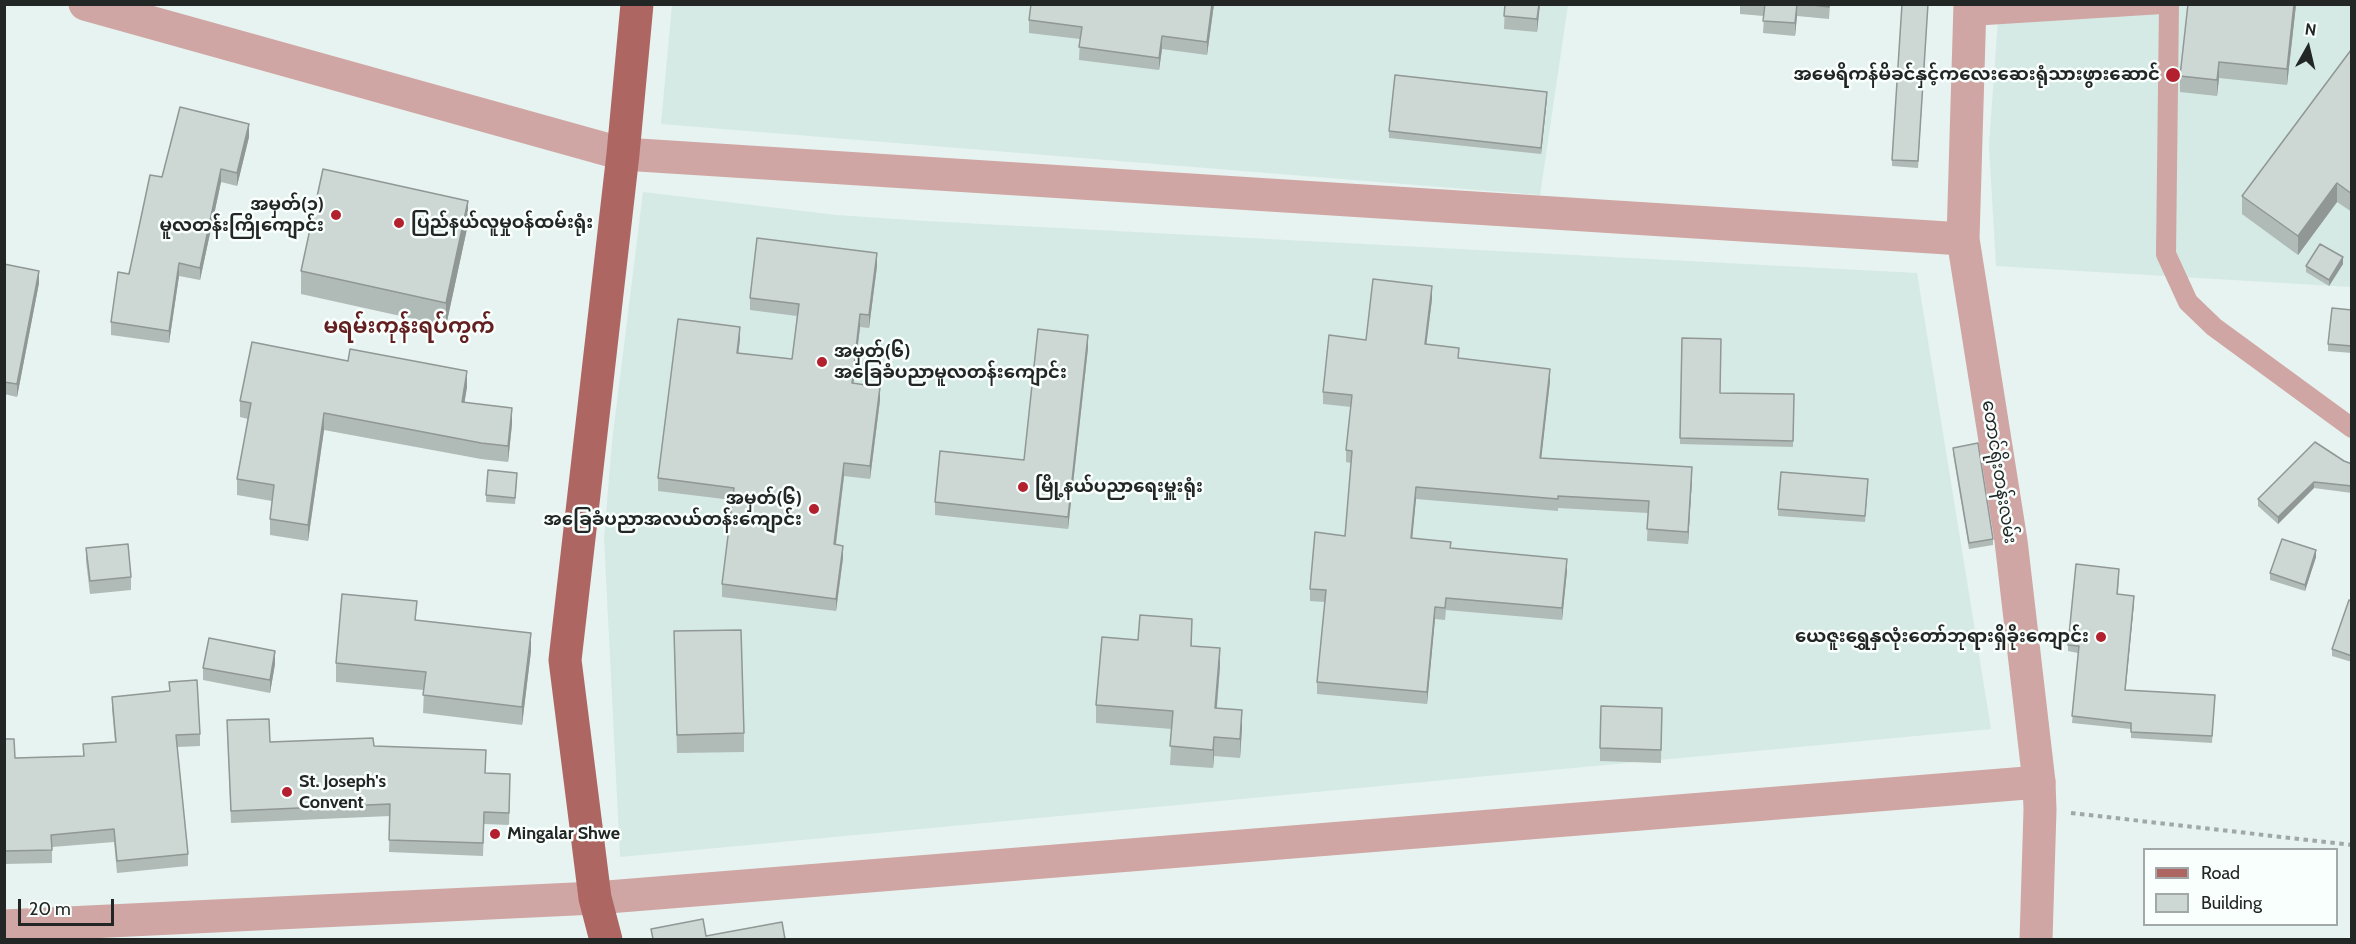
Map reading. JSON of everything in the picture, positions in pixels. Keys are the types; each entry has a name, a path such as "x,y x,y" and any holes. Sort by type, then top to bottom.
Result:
{"main road":[{"path":"606,939 595,898 566,660 637,4"}],"street":[{"path":"85,4 622,154 1963,239"},
{"name":"တောင်ရိုးတန်းလမ်း","path":"1970,10 1963,239 2011,541 2040,796 2036,939"},
{"path":"4,926 595,898 2040,796"}],"lane":[{"path":"1970,10 2162,4"},
{"path":"2169,4 2166,254 2188,302 2214,327 2352,428"}],"path":[{"path":"2040,796 2352,845"}],"shaded area":[{"path":"672,5 1568,5 1540,195 661,124"},
{"name":"အမေရိကန်မိခင်နှင့်ကလေးဆေးရုံသားဖွားဆောင်","path":"1999,5 2351,5 2351,287 1996,266 1989,146"},
{"path":"643,192 836,215 925,221 1917,273 1991,729 620,857 604,538 612,442"}],"building":[{"path":"1031,4 1212,4 1207,42 1162,36 1159,58 1079,47 1082,27 1029,20"},
{"path":"1505,4 1539,4 1537,19 1504,16"},
{"path":"1765,4 1797,4 1795,23 1763,21"},
{"path":"1805,4 1829,4 1829,7"},
{"path":"1902,4 1928,4 1918,161 1892,160"},
{"path":"2188,4 2294,4 2287,69 2219,62 2217,80 2180,76"},
{"path":"2351,50 2352,194 2337,183 2298,236 2242,196"},
{"path":"1395,75 1547,92 1541,148 1389,131"},
{"path":"180,107 249,124 237,173 221,169 200,268 179,263 169,331 111,322 118,272 129,274 150,175 162,177"},
{"path":"323,169 468,201 446,303 301,271"},
{"path":"757,238 877,253 869,315 860,314 852,383 880,387 870,466 844,463 834,544 843,546 836,599 722,584 734,488 658,478 678,319 740,327 737,353 792,359 799,304 750,298"},
{"path":"2320,244 2343,257 2329,280 2306,266"},
{"path":"4,264 39,271 17,384 4,382"},
{"path":"1373,279 1432,286 1425,344 1459,348 1458,358 1550,369 1540,458 1692,467 1688,532 1647,529 1649,501 1558,496 1558,499 1416,487 1411,538 1451,542 1450,548 1567,559 1562,608 1446,598 1445,608 1435,607 1427,692 1317,682 1326,590 1310,589 1315,532 1345,536 1352,451 1346,450 1352,395 1323,392 1329,335 1366,340"},
{"path":"2332,308 2352,310 2352,346 2328,344"},
{"path":"1038,329 1088,335 1068,517 935,502 940,451 1024,460"},
{"path":"1682,338 1721,339 1720,393 1794,394 1793,441 1680,438"},
{"path":"252,342 348,361 350,349 467,371 462,402 512,408 508,446 481,443 324,413 308,525 270,519 274,485 237,479 251,403 240,401"},
{"path":"2315,442 2352,464 2352,486 2314,482 2278,517 2258,499"},
{"path":"1978,443 1993,539 1969,543 1953,448"},
{"path":"488,470 517,473 515,498 486,495"},
{"path":"1781,472 1868,479 1865,516 1778,509"},
{"path":"2282,539 2316,550 2305,585 2270,573"},
{"path":"128,544 131,577 90,581 86,548"},
{"path":"2076,564 2119,569 2117,594 2134,596 2125,690 2215,695 2212,736 2131,732 2131,723 2072,716 2079,646 2068,645"},
{"path":"342,594 417,601 415,620 531,633 522,707 423,695 426,672 336,663"},
{"path":"2349,600 2352,601 2352,656 2332,649"},
{"path":"1140,615 1192,619 1191,646 1220,648 1215,708 1242,710 1240,739 1214,737 1213,750 1170,746 1173,711 1096,705 1102,637 1138,640"},
{"path":"741,630 744,733 677,735 674,631"},
{"path":"209,638 275,651 270,680 203,668"},
{"path":"197,680 200,734 176,735 188,854 117,861 114,829 51,835 52,850 4,851 4,739 14,739 15,758 84,756 83,744 116,742 112,697 170,691 169,682"},
{"path":"1601,706 1662,708 1661,750 1600,748"},
{"path":"269,719 270,742 373,738 374,746 486,750 485,773 510,774 509,813 484,812 483,843 389,840 390,804 231,811 227,720"},
{"path":"703,919 706,936 782,922 785,939 653,939 651,929"}],"place":[{"name":"အမေရိကန်မိခင်နှင့်ကလေးဆေးရုံသားဖွားဆောင်","path":"2173,75"},
{"name":"အမှတ်(၁) မူလတန်းကြိုကျောင်း","path":"336,215"},
{"name":"ပြည်နယ်လူမှုဝန်ထမ်းရုံး","path":"399,223"},
{"name":"အမှတ်(၆) အခြေခံပညာမူလတန်းကျောင်း","path":"822,362"},
{"name":"မြို့နယ်ပညာရေးမှူးရုံး","path":"1023,487"},
{"name":"အမှတ်(၆) အခြေခံပညာအလယ်တန်းကျောင်း","path":"814,509"},
{"name":"ယေဇူးရွှေနှလုံးတော်ဘုရားရှိခိုးကျောင်း","path":"2101,637"},
{"name":"St. Joseph's Convent","path":"287,792"},
{"name":"Mingalar Shwe","path":"495,834"}],"district":[{"name":"မရမ်းကုန်းရပ်ကွက်","path":"409,327"}]}
